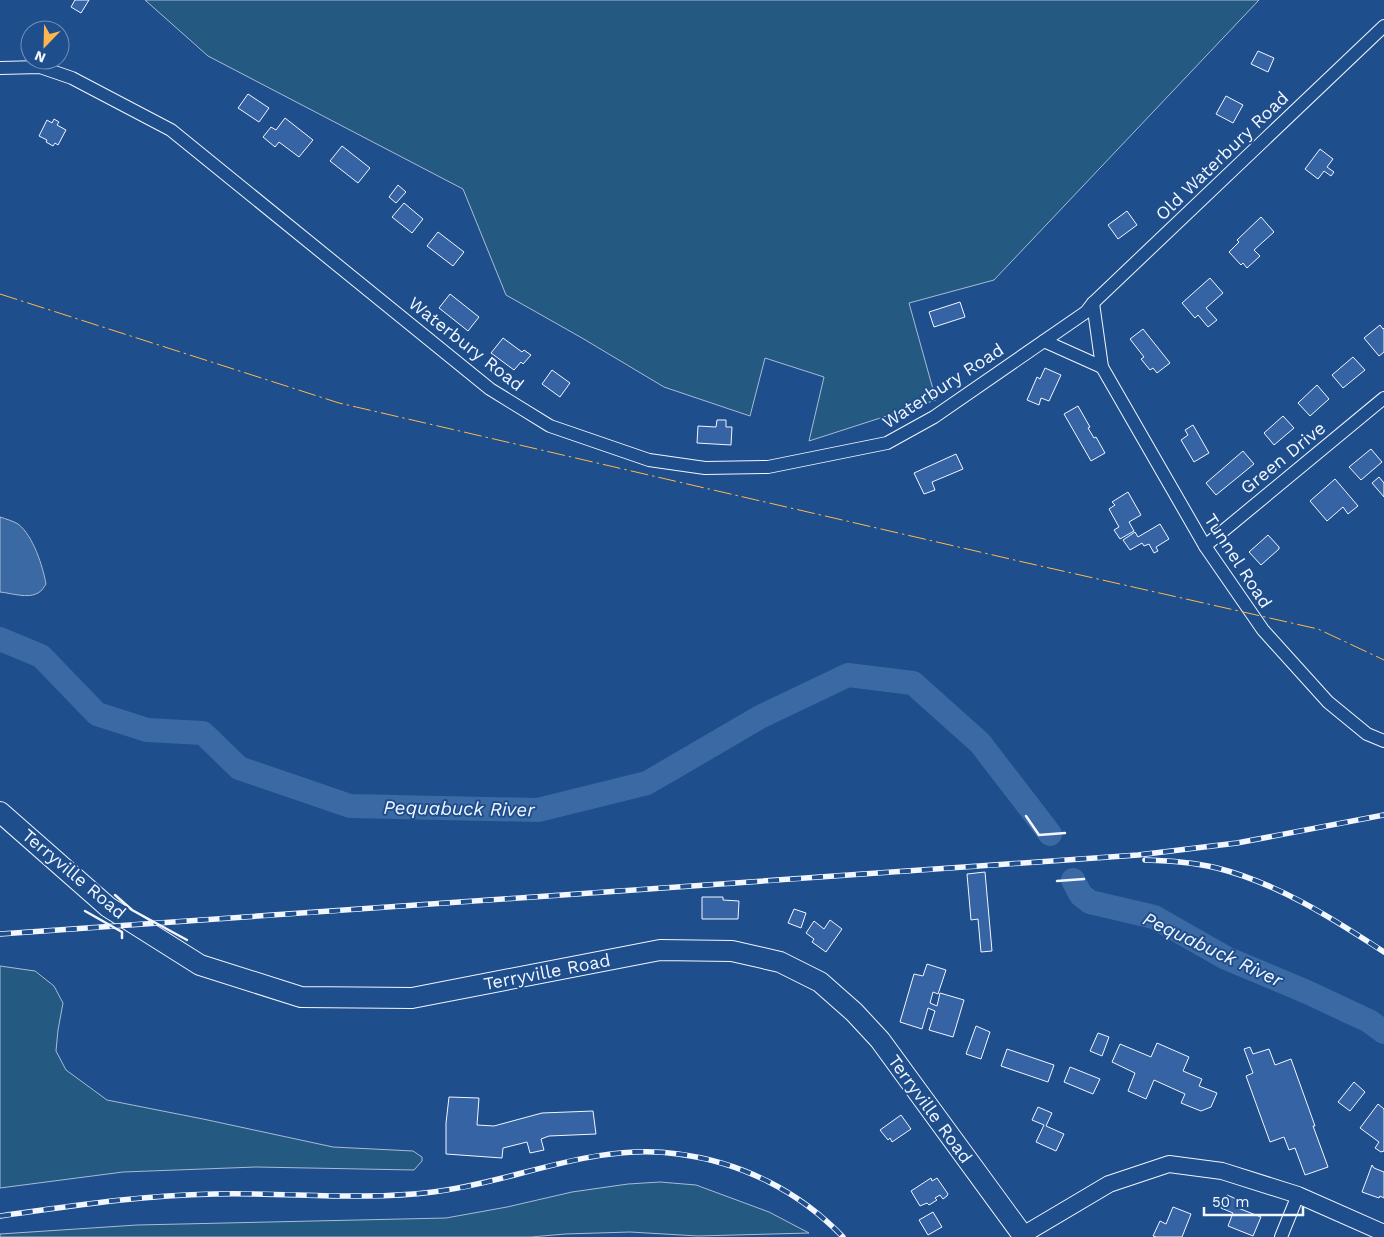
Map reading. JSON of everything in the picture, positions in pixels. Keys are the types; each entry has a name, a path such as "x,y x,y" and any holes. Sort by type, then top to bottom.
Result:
{"highway":[{"name":"Terryville Road","path":"0,812 108,907 191,959 200,964 302,997 412,998 660,950 732,951 780,962 820,982 854,1012 880,1040 1023,1236"}],"main road":[{"path":"1023,1236 1109,1184 1169,1164 1222,1171 1298,1195 1384,1233"}],"street":[{"name":"Old Waterbury Road","path":"1089,308 1384,26"},
{"name":"Waterbury Road","path":"0,68 40,67 72,78 171,130 490,389 550,426 649,460 705,468 768,467 887,443 934,417 1089,308"},
{"name":"Tunnel Road","path":"1089,308 1102,366 1205,546 1263,630 1328,702 1367,734 1384,741"},
{"path":"1044,341 1102,366"},
{"name":"Green Drive","path":"1205,546 1384,398"},
{"path":"1281,1237 1298,1195"}],"shaded area":[{"path":"145,0 1259,0 994,280 909,303 936,400 809,441 824,377 765,358 750,416 664,387 506,295 463,189 208,56"},
{"path":"0,517 18,524 33,543 40,560 46,584 42,590 34,595 24,596 0,592"},
{"path":"0,966 35,971 54,986 63,1003 56,1051 66,1070 107,1100 333,1147 413,1151 422,1157 422,1161 414,1170 256,1167 123,1172 0,1188"},
{"path":"660,1182 696,1185 769,1212 809,1233 698,1236 630,1232 531,1237 0,1237 0,1234 137,1225 446,1218 507,1207 572,1192 628,1184"}],"building":[{"path":"75,0 89,0 81,13 71,7"},
{"path":"1258,51 1274,58 1268,72 1251,64"},
{"path":"248,94 269,108 259,122 238,108"},
{"path":"1226,96 1243,105 1233,123 1216,114"},
{"path":"285,118 313,140 299,157 279,142 275,147 263,137 271,127 276,130"},
{"path":"54,119 59,122 57,125 66,130 58,145 55,143 53,146 39,136 47,120 52,123"},
{"path":"342,146 370,168 358,183 330,161"},
{"path":"1320,149 1333,159 1327,167 1334,172 1331,176 1324,171 1318,179 1305,169"},
{"path":"398,185 406,192 396,203 389,197"},
{"path":"404,203 423,219 412,233 392,217"},
{"path":"1127,211 1137,225 1118,239 1108,225"},
{"path":"1261,217 1274,232 1254,250 1260,256 1247,268 1243,263 1241,265 1229,252 1239,242 1237,240"},
{"path":"438,232 464,252 453,266 427,246"},
{"path":"1210,278 1223,293 1206,308 1217,320 1208,327 1198,315 1195,318 1182,303"},
{"path":"450,294 479,317 468,331 439,308"},
{"path":"960,302 965,317 934,327 929,312"},
{"path":"1380,325 1384,328 1384,352 1379,356 1364,338"},
{"path":"1143,329 1170,363 1157,373 1153,368 1150,370 1141,359 1144,357 1130,339"},
{"path":"503,338 522,352 524,350 531,355 514,370 491,353"},
{"path":"1353,357 1365,370 1343,388 1332,375"},
{"path":"1045,368 1061,375 1049,401 1041,398 1039,405 1027,400 1037,377 1040,379"},
{"path":"552,370 570,383 560,397 542,384"},
{"path":"1317,385 1329,399 1310,416 1298,403"},
{"path":"1078,406 1090,427 1088,428 1094,438 1096,437 1105,453 1091,461 1064,414"},
{"path":"1283,416 1294,428 1274,445 1264,433"},
{"path":"717,420 726,420 726,427 732,427 731,445 697,443 698,426 716,427"},
{"path":"1193,425 1209,453 1194,462 1181,440 1188,435 1185,430"},
{"path":"1371,449 1382,462 1361,480 1349,467"},
{"path":"1243,451 1254,464 1216,495 1206,483"},
{"path":"956,454 963,469 932,482 935,490 924,494 914,473"},
{"path":"1379,477 1384,483 1384,497 1372,483"},
{"path":"1335,479 1358,506 1348,514 1343,507 1327,521 1310,501"},
{"path":"1128,492 1141,515 1129,522 1134,531 1120,539 1114,530 1119,527 1109,509 1115,505 1112,502"},
{"path":"1160,524 1169,539 1156,547 1158,551 1154,553 1149,544 1144,546 1142,543 1130,550 1123,540 1135,532 1138,537"},
{"path":"1268,535 1279,549 1261,565 1249,552"},
{"path":"985,872 992,951 981,952 978,919 971,920 967,874"},
{"path":"702,897 723,897 723,900 739,901 738,919 702,919"},
{"path":"794,909 806,913 801,928 788,923"},
{"path":"830,920 842,929 826,952 812,942 814,939 806,933 814,921 824,929"},
{"path":"927,964 946,970 938,994 933,992 930,1003 937,1006 940,993 964,1000 953,1037 929,1030 935,1011 928,1008 922,1029 900,1022 914,974 923,976"},
{"path":"976,1026 990,1032 981,1059 966,1054"},
{"path":"1098,1033 1109,1037 1102,1056 1090,1051"},
{"path":"1157,1043 1189,1057 1183,1071 1202,1079 1199,1086 1217,1093 1211,1107 1201,1111 1181,1103 1185,1094 1154,1080 1146,1099 1128,1091 1135,1073 1112,1062 1120,1044 1151,1057"},
{"path":"1250,1047 1253,1054 1269,1049 1275,1065 1291,1059 1328,1167 1305,1175 1295,1148 1289,1150 1284,1137 1270,1142 1246,1076 1253,1073 1244,1049"},
{"path":"1007,1049 1054,1065 1048,1082 1001,1066"},
{"path":"1070,1067 1100,1079 1093,1094 1064,1082"},
{"path":"1354,1082 1365,1092 1350,1111 1338,1102"},
{"path":"449,1097 479,1098 477,1125 494,1126 542,1113 593,1111 596,1134 549,1136 541,1139 544,1150 530,1153 527,1142 503,1148 502,1158 446,1154 446,1123"},
{"path":"1378,1104 1384,1109 1384,1151 1381,1152 1375,1148 1379,1142 1360,1128"},
{"path":"1038,1107 1052,1113 1046,1126 1064,1134 1056,1151 1036,1142 1044,1125 1032,1120"},
{"path":"901,1115 911,1129 892,1142 880,1130"},
{"path":"1372,1165 1374,1168 1384,1172 1384,1198 1362,1192"},
{"path":"931,1178 932,1181 937,1178 948,1194 943,1199 940,1195 935,1198 937,1200 929,1205 927,1203 920,1206 911,1191"},
{"path":"1227,1195 1241,1201 1238,1208 1261,1217 1253,1236 1228,1226 1233,1213 1221,1208"},
{"path":"1173,1207 1191,1214 1182,1237 1153,1236 1160,1221 1166,1224"},
{"path":"933,1212 942,1227 928,1235 919,1220"}],"waterway":[{"name":"Pequabuck River","path":"0,639 41,656 97,714 147,730 203,733 239,768 350,806 538,810 647,783 760,717 848,675 913,683 980,743 1050,834"},
{"name":"Pequabuck River","path":"1073,880 1081,895 1090,902 1154,917 1226,958 1307,992 1369,1021 1384,1032"}],"railway":[{"path":"0,934 1138,855 1237,843 1384,815"},
{"path":"1145,860 1208,866 1261,883 1324,914 1384,952"},
{"path":"0,1216 160,1196 241,1194 406,1195 464,1187 585,1158 615,1153 646,1152 701,1158 724,1164 768,1181 808,1206 843,1237"}],"wall":[{"path":"1026,816 1039,835 1065,833"},
{"path":"1057,881 1084,879"},
{"path":"115,895 132,910 187,940"},
{"path":"85,911 122,932 122,938"}],"power":[{"path":"0,294 339,403 1318,629 1384,660"}]}
